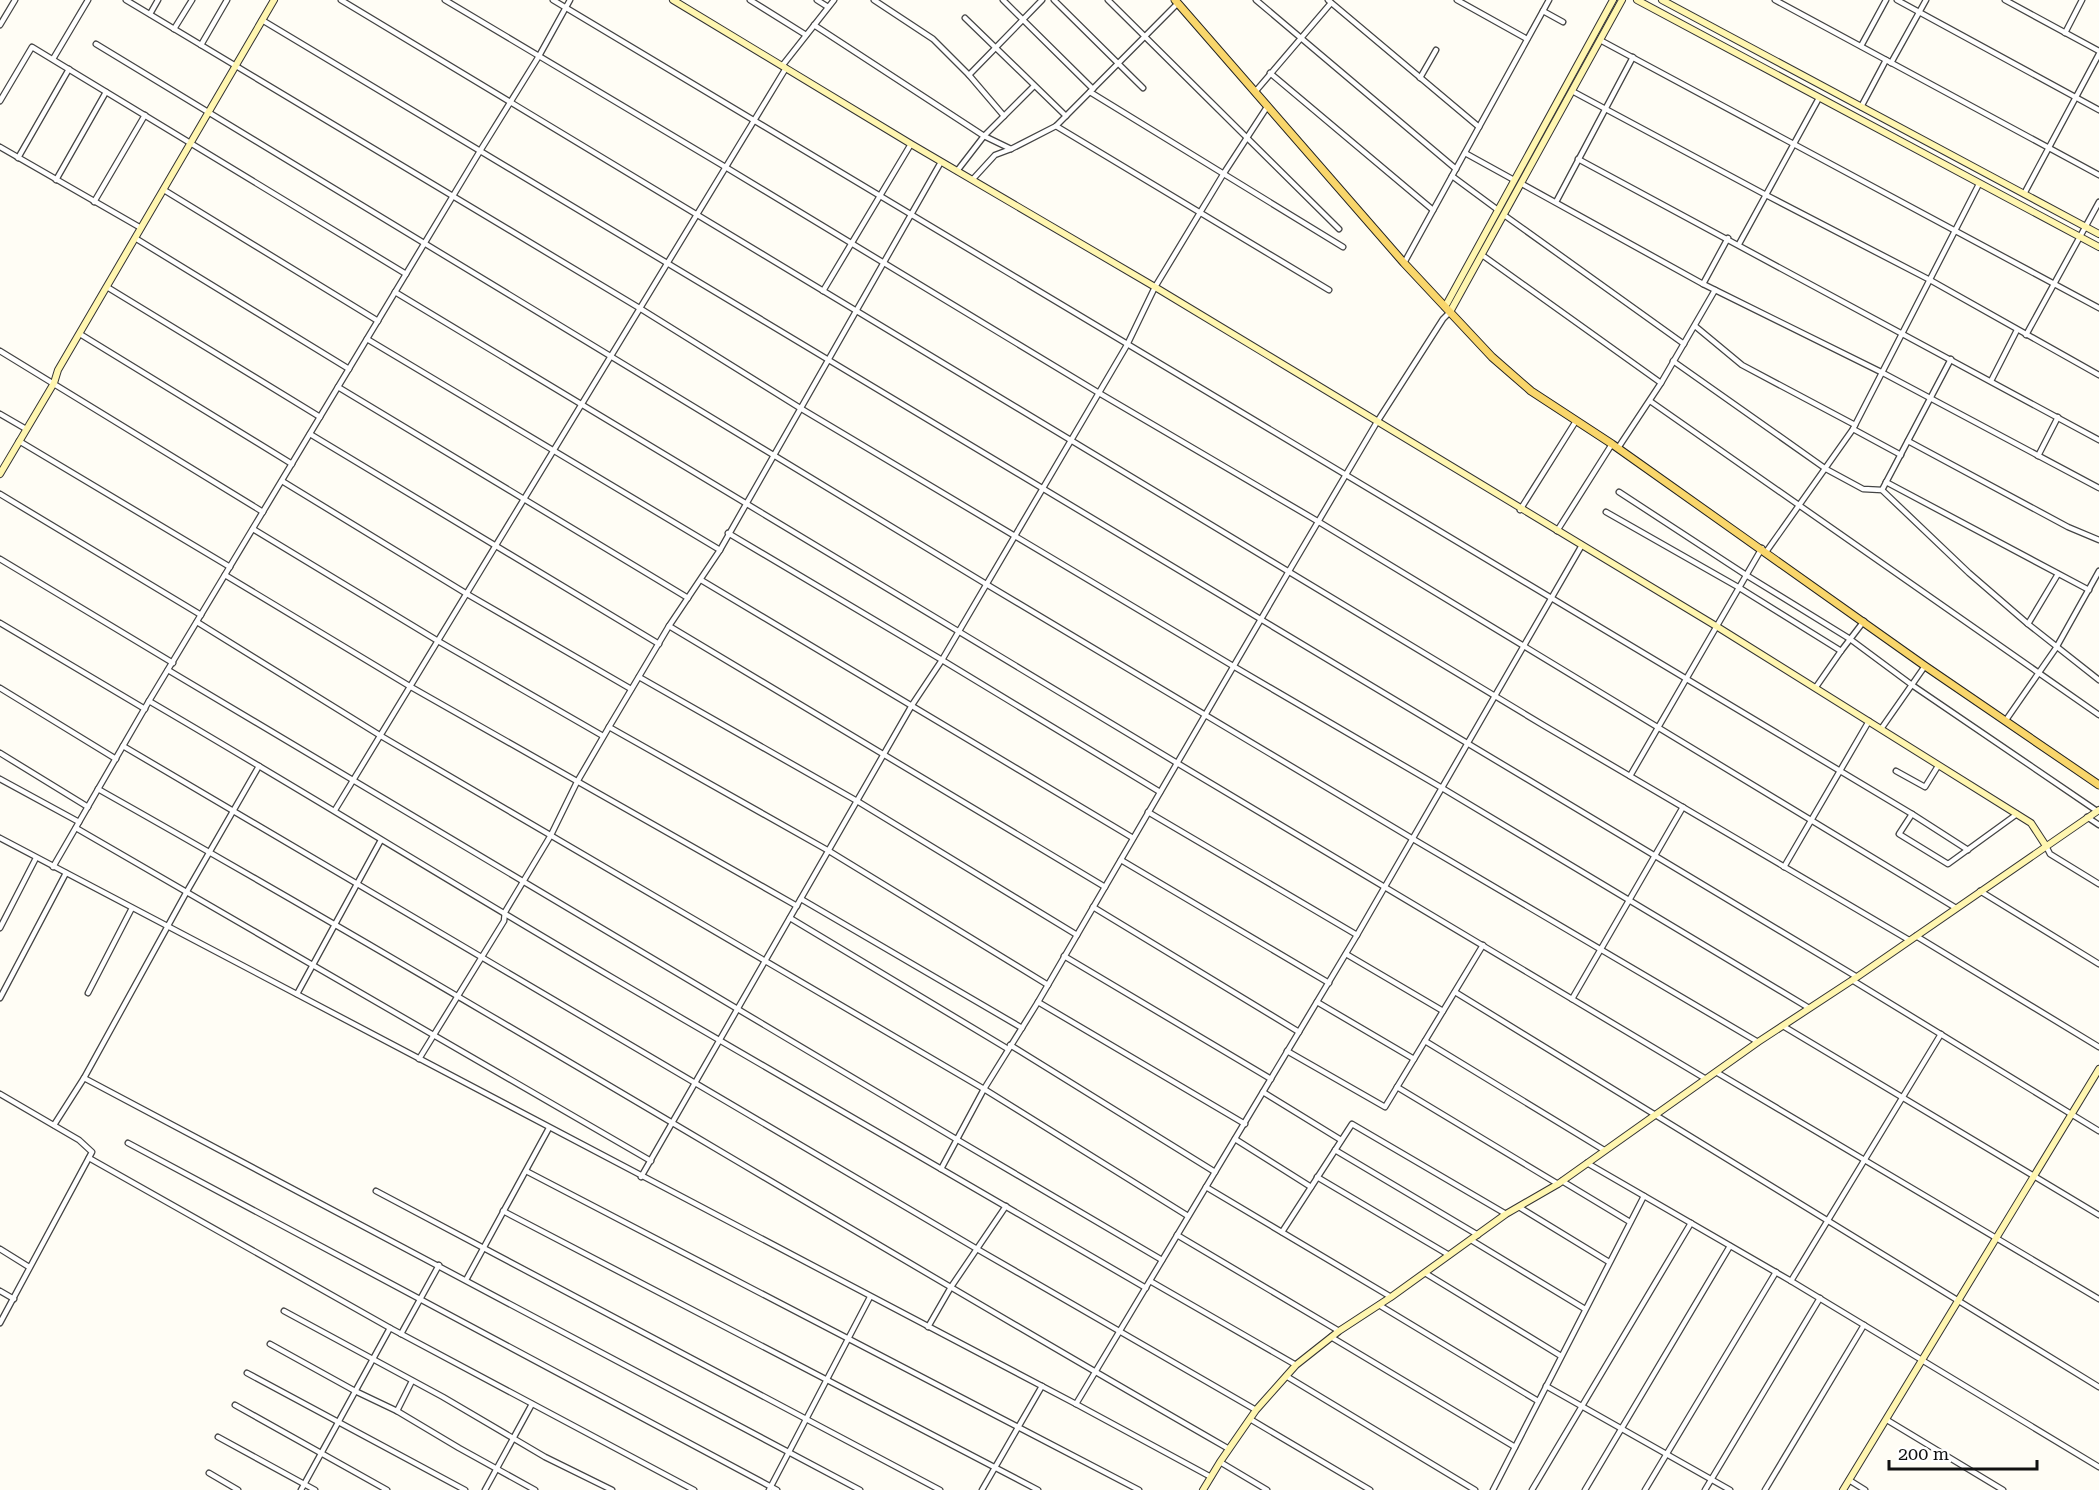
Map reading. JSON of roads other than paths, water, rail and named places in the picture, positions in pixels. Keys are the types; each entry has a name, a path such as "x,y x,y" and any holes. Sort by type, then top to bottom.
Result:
{"main road":[{"path":"1176,2 1404,263 1492,357 1531,391 1615,446 1925,666 2099,785"}],"street":[{"path":"0,25 15,0"},
{"path":"53,60 88,0"},
{"path":"126,0 641,309 800,408 1809,1008"},
{"path":"150,14 158,0"},
{"path":"174,29 192,0"},
{"path":"201,45 227,0"},
{"path":"0,474 54,383 58,370 274,0"},
{"path":"341,0 1495,696 1909,940"},
{"path":"445,0 1318,522 1956,908"},
{"path":"553,0 1912,814 1968,850"},
{"path":"54,867 149,701 539,56 570,0"},
{"path":"750,0 806,35"},
{"path":"817,0 828,8"},
{"path":"335,810 727,168 784,67 834,0"},
{"path":"874,0 933,39 969,75 1004,116"},
{"path":"1003,0 1091,90 1343,247"},
{"path":"969,75 1042,0"},
{"path":"1054,0 1143,88"},
{"path":"1108,0 1339,229"},
{"path":"1256,0 1456,169"},
{"path":"1457,0 1527,39"},
{"path":"1404,263 1549,0"},
{"path":"941,1169 984,1089 1038,1002 1260,620 1377,422 1443,319 1498,210 1613,0"},
{"path":"1447,309 1482,255 1622,0"},
{"path":"1636,0 2099,247"},
{"path":"1662,0 2099,234"},
{"path":"1775,0 2099,175"},
{"path":"1861,46 1886,0"},
{"path":"1897,0 2099,110"},
{"path":"1861,107 1926,0"},
{"path":"2004,0 2099,52 2024,194"},
{"path":"2065,33 2082,0"},
{"path":"676,1 941,162 1155,287 1520,510 1816,687 2031,823 2050,854 2099,884"},
{"path":"1255,92 1330,1 1479,128"},
{"path":"973,179 995,155 1056,126 1145,37 1176,2"},
{"path":"1543,11 1563,22"},
{"path":"965,18 1066,116"},
{"path":"262,20 1655,855 2099,1131"},
{"path":"814,25 984,136 1011,149"},
{"path":"1600,40 2099,308"},
{"path":"96,44 986,584 1758,1042"},
{"path":"0,101 32,47 406,274"},
{"path":"1420,78 1436,50"},
{"path":"1556,202 1633,57"},
{"path":"18,158 69,69"},
{"path":"1270,73 1433,210"},
{"path":"957,171 984,136 1034,86"},
{"path":"1572,91 1930,280 2099,375"},
{"path":"56,180 106,92"},
{"path":"1739,244 1819,98"},
{"path":"642,1177 912,705 959,632 1127,345 1155,287 1224,173 1268,106"},
{"path":"94,202 145,115"},
{"path":"1056,126 1329,290"},
{"path":"823,291 911,144"},
{"path":"0,147 141,228"},
{"path":"1465,153 1514,180"},
{"path":"1578,159 2099,440"},
{"path":"419,1059 504,921 505,912 550,835 603,736 669,626 720,550 941,162"},
{"path":"1452,176 1498,210"},
{"path":"1521,184 1703,284 1882,372 2099,488"},
{"path":"1630,776 1738,587 1826,469 1854,427 1979,184"},
{"path":"164,190 378,321"},
{"path":"2026,335 2099,202"},
{"path":"1504,215 1684,344"},
{"path":"135,238 349,369"},
{"path":"1703,284 1728,238"},
{"path":"1482,255 1661,383"},
{"path":"107,287 320,417"},
{"path":"1557,531 1615,446 1650,401 1715,290"},
{"path":"395,291 1706,1079"},
{"path":"1695,326 1742,365 1901,455"},
{"path":"1991,381 2017,330"},
{"path":"80,334 292,464"},
{"path":"367,339 554,453 720,550"},
{"path":"0,351 263,512"},
{"path":"1882,490 1951,359"},
{"path":"1674,361 1826,469 1863,489 1882,490 1969,573 2056,648 2099,680"},
{"path":"338,387 688,598"},
{"path":"1650,401 2099,715"},
{"path":"0,414 26,429"},
{"path":"2038,456 2058,417"},
{"path":"1520,510 1576,421"},
{"path":"310,434 659,644"},
{"path":"19,441 230,567"},
{"path":"1908,441 2068,527 2099,540"},
{"path":"282,481 467,594 631,689"},
{"path":"1886,482 2089,590"},
{"path":"1203,1490 1256,1410 1296,1365 1331,1337 1506,1214 1560,1182 1758,1042 1855,979 2098,810 1912,685 1851,639 1746,575 1619,492"},
{"path":"0,494 201,615"},
{"path":"1606,512 1738,587 1841,651"},
{"path":"253,529 438,641 603,736"},
{"path":"728,533 1160,792"},
{"path":"1076,1404 1329,983 1582,545"},
{"path":"0,559 172,663"},
{"path":"2006,720 2056,648 2097,580 2099,571"},
{"path":"2028,624 2058,574"},
{"path":"225,575 411,687 797,906"},
{"path":"701,580 1133,838"},
{"path":"1816,687 1864,621"},
{"path":"197,622 381,736 984,1089 1188,1216"},
{"path":"0,623 145,709"},
{"path":"669,626 1104,888"},
{"path":"1881,729 1925,666"},
{"path":"168,670 956,1140 1162,1260"},
{"path":"639,677 857,801 1077,935"},
{"path":"0,688 116,759"},
{"path":"149,701 720,1040 1146,1288"},
{"path":"1784,867 1869,721"},
{"path":"609,727 829,851 1048,985"},
{"path":"123,746 357,885 482,955 977,1249 1256,1410"},
{"path":"0,753 88,807"},
{"path":"54,1125 84,1078 167,926 259,766"},
{"path":"1896,771 1925,787 1938,766"},
{"path":"0,779 80,822"},
{"path":"98,789 335,924 1229,1449"},
{"path":"1572,999 1683,807"},
{"path":"1148,812 1357,935"},
{"path":"1912,814 1899,834 1948,864 2017,814"},
{"path":"2088,818 2099,825"},
{"path":"76,828 651,1161"},
{"path":"0,838 1211,1477"},
{"path":"297,994 381,840"},
{"path":"0,928 36,858"},
{"path":"1121,860 1329,983"},
{"path":"0,998 66,873"},
{"path":"1980,891 2099,964"},
{"path":"801,899 1022,1028"},
{"path":"1093,907 1299,1032"},
{"path":"88,993 132,908"},
{"path":"790,918 1215,1172"},
{"path":"1916,936 2099,1047"},
{"path":"1287,1051 1385,1107 1483,945"},
{"path":"1346,954 1443,1011"},
{"path":"1064,956 1270,1079"},
{"path":"1455,992 2099,1387"},
{"path":"1038,1002 1245,1124"},
{"path":"1317,1002 1414,1059"},
{"path":"1783,1026 2099,1215"},
{"path":"1791,1281 1941,1034"},
{"path":"1425,1041 1604,1150"},
{"path":"1843,1490 2099,1070"},
{"path":"1716,1072 2099,1299"},
{"path":"84,1078 860,1490"},
{"path":"1397,1087 1630,1222"},
{"path":"1263,1092 1341,1140"},
{"path":"0,1094 54,1125 92,1152 0,1323"},
{"path":"1282,1232 1352,1124 1506,1214"},
{"path":"466,1280 549,1128"},
{"path":"1235,1139 1311,1187"},
{"path":"128,1143 777,1490"},
{"path":"1335,1150 1478,1235"},
{"path":"89,1158 390,1328 694,1490"},
{"path":"1587,1162 1820,1298 2099,1467"},
{"path":"526,1171 1139,1490"},
{"path":"1317,1177 1449,1256"},
{"path":"1206,1187 1391,1297"},
{"path":"376,1191 939,1490"},
{"path":"1493,1490 1644,1196"},
{"path":"928,1327 951,1287 1006,1206"},
{"path":"1519,1207 1609,1262"},
{"path":"503,1211 1038,1490"},
{"path":"1532,1490 1690,1223"},
{"path":"1177,1235 1339,1331"},
{"path":"1471,1240 1586,1309"},
{"path":"1585,1490 1730,1246"},
{"path":"0,1249 29,1267"},
{"path":"402,1334 439,1265"},
{"path":"1645,1490 1776,1272"},
{"path":"1425,1273 1562,1356"},
{"path":"1150,1281 1296,1365"},
{"path":"0,1291 14,1299"},
{"path":"770,1488 870,1297"},
{"path":"1705,1490 1820,1298"},
{"path":"1379,1305 1538,1401"},
{"path":"284,1311 545,1456 612,1490"},
{"path":"1766,1490 1864,1325"},
{"path":"301,1490 390,1328"},
{"path":"1331,1337 1515,1447"},
{"path":"270,1344 396,1411 535,1490"},
{"path":"247,1373 465,1490"},
{"path":"1286,1377 1475,1490"},
{"path":"396,1411 412,1381"},
{"path":"982,1490 1042,1386"},
{"path":"1546,1386 1730,1490"},
{"path":"485,1490 532,1404"},
{"path":"235,1406 387,1490"},
{"path":"1250,1419 1370,1490"},
{"path":"1887,1420 2002,1490"},
{"path":"218,1437 315,1490"},
{"path":"1220,1462 1267,1490"},
{"path":"209,1473 238,1490"},
{"path":"1849,1480 1865,1490"},
{"path":"1458,1490 1462,1482"}]}
